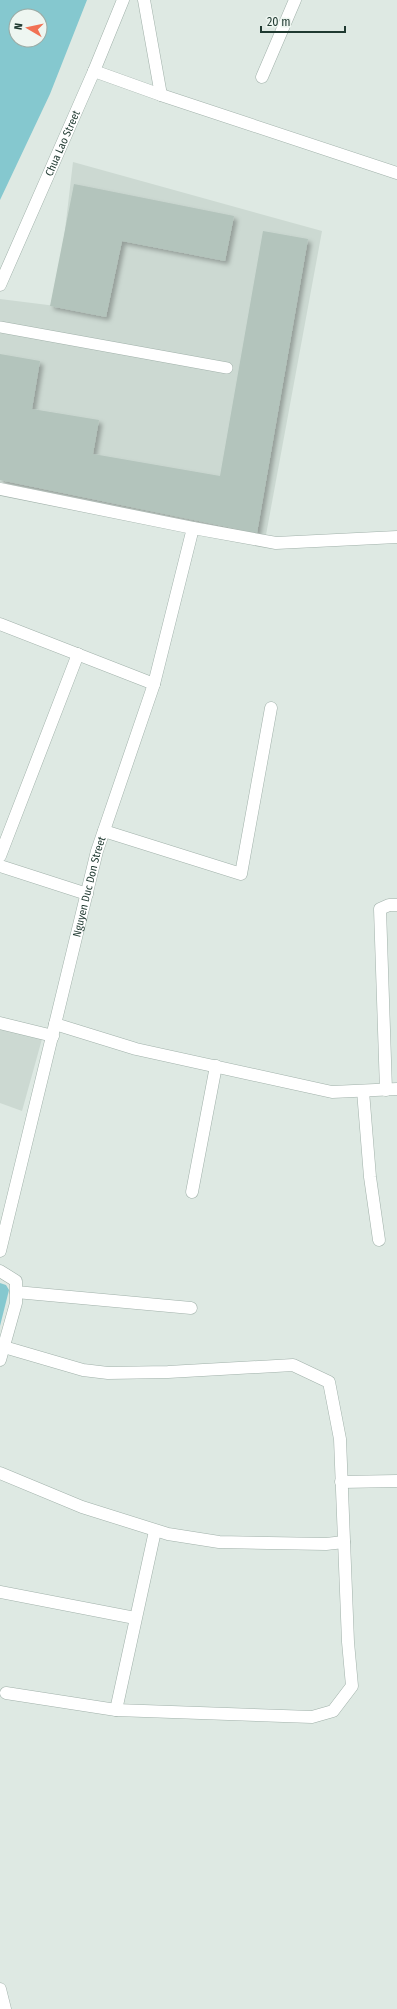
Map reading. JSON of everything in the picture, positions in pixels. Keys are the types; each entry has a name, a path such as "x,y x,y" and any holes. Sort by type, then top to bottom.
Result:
{"street":[{"name":"Chua Lao Street","path":"0,285 94,71 123,0"},
{"path":"144,0 161,95"},
{"path":"262,77 295,0"},
{"path":"94,71 161,95 397,173"},
{"path":"0,489 192,528 276,542 397,537"},
{"name":"Nguyen Duc Don Street","path":"0,1251 87,894 104,831 154,684 192,528"},
{"path":"0,624 154,684"},
{"path":"0,856 78,654"},
{"path":"104,831 241,874 271,708"},
{"path":"0,866 87,894"},
{"path":"56,1024 136,1049 332,1092 392,1090 380,909 389,905 397,905"},
{"path":"0,1023 53,1036"},
{"path":"192,1192 216,1066"},
{"path":"363,1091 370,1177 379,1240"},
{"path":"0,1271 16,1281 16,1303 0,1360"},
{"path":"16,1292 191,1308"},
{"path":"4,1347 83,1370 108,1373 293,1365 328,1382 340,1439 348,1642 352,1686 333,1711 312,1717 116,1710 6,1693"},
{"path":"0,1473 82,1507 168,1534 219,1542 326,1544 344,1542"},
{"path":"341,1482 397,1481"},
{"path":"116,1710 155,1531"},
{"path":"0,1592 135,1618"},
{"path":"0,1988 5,2009"}],"lane":[{"path":"0,328 227,368"}],"shaded area":[{"path":"73,162 322,231 266,535 0,482 0,299 56,306"},
{"path":"0,1025 42,1039 22,1111 0,1103"}],"water":[{"path":"0,0 87,0 50,94 0,200"},
{"path":"0,1283 6,1285 9,1290 0,1326"}],"building":[{"path":"74,184 234,216 225,261 122,241 106,317 50,306"},
{"path":"263,231 308,239 257,533 0,480 0,354 40,361 32,409 99,420 93,454 220,476"}]}
